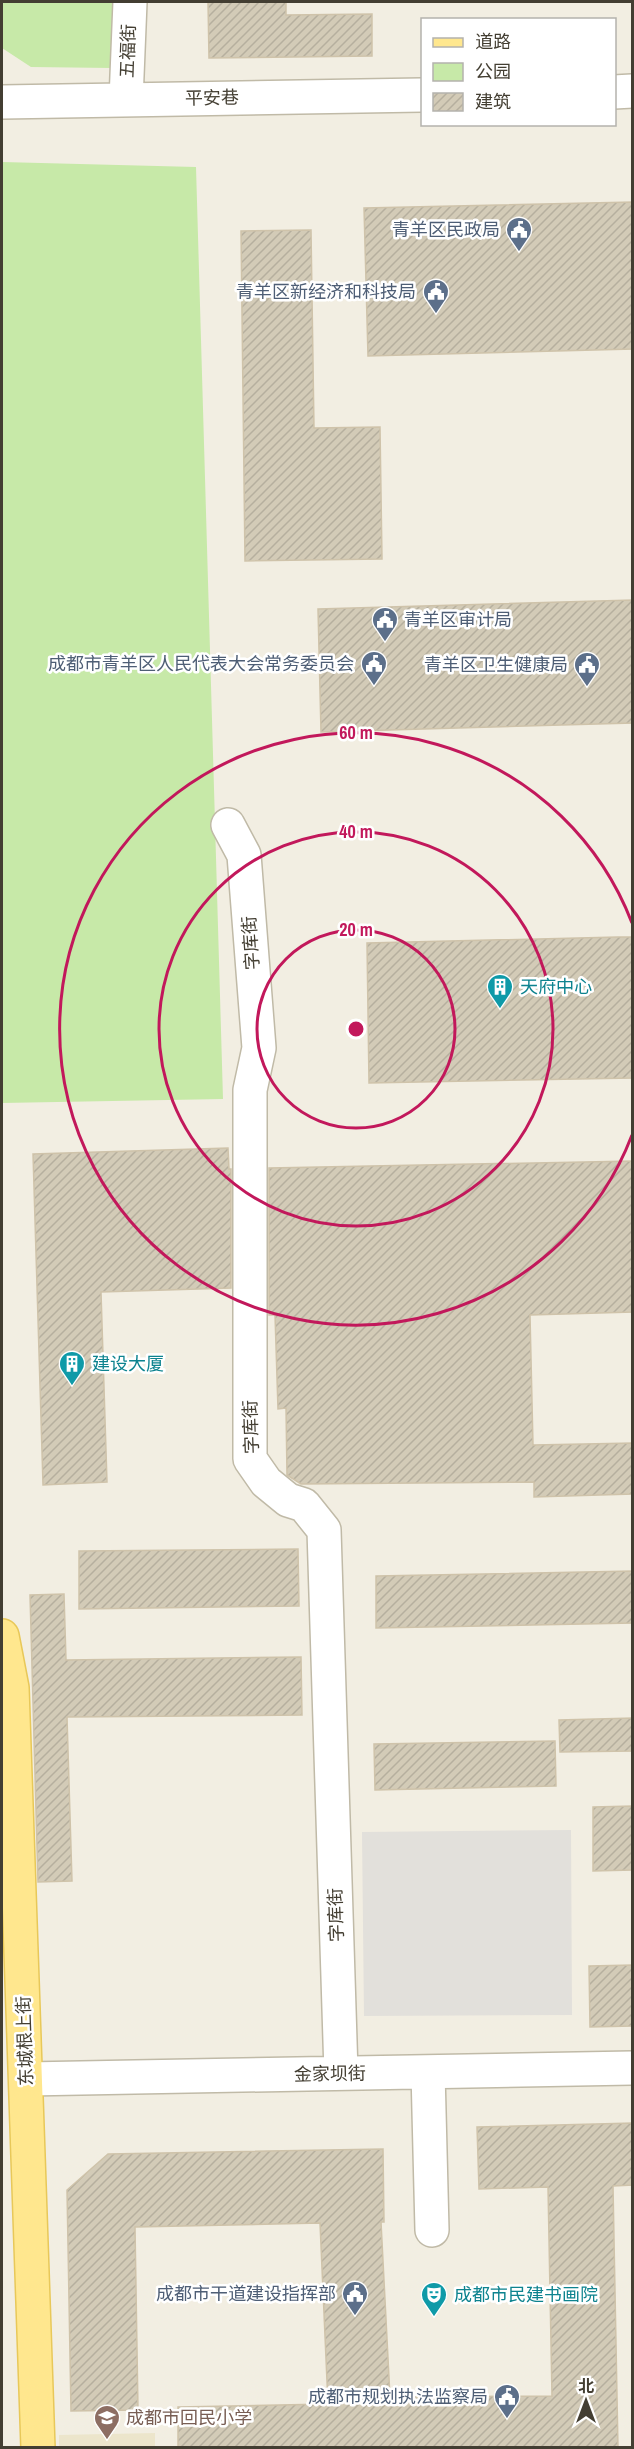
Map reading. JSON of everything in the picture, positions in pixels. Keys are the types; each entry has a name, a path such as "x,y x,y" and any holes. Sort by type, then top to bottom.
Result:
{"main road":[{"name":"东城根上街","path":"2,1636 12,1688 38,2448"}],"street":[{"name":"五福街","path":"126,100 130,2"},
{"path":"616,92 633,91"},
{"name":"平安巷","path":"2,102 421,95"},
{"name":"字库街","path":"228,825 244,855 259,1048 250,1090 250,1459 266,1482 288,1500 304,1505 324,1530 341,2073"},
{"name":"金家坝街","path":"27,2079 633,2068"},
{"path":"429,2072 432,2230"}],"shaded area":[{"path":"571,1830 572,2015 364,2016 362,1832"},
{"name":"成都市回民小学","path":"155,2433 155,2447 59,2447 59,2435"}],"green space":[{"path":"2,2 115,2 112,68 31,67 2,48"},
{"path":"2,162 196,167 223,1099 2,1103"}],"building":[{"path":"208,2 286,2 286,15 372,14 372,56 209,58"},
{"path":"633,202 633,349 368,356 364,208"},
{"path":"311,230 314,428 380,427 382,559 245,561 241,231"},
{"path":"633,600 633,723 321,732 318,609"},
{"name":"天府中心","path":"633,937 633,1078 369,1083 367,943"},
{"name":"建设大厦","path":"228,1148 229,1169 231,1169 231,1288 101,1292 107,1482 43,1485 33,1154"},
{"path":"633,1161 633,1312 530,1315 533,1445 633,1443 633,1494 534,1497 534,1482 301,1484 287,1475 286,1408 278,1409 275,1315 269,1315 269,1168"},
{"path":"298,1549 299,1606 79,1609 79,1551"},
{"path":"633,1571 633,1623 376,1628 376,1576"},
{"path":"64,1594 66,1660 301,1657 302,1715 67,1717 72,1881 38,1882 30,1595"},
{"path":"633,1718 633,1751 560,1752 559,1720"},
{"path":"555,1741 556,1786 375,1790 374,1744"},
{"path":"633,1806 633,1870 593,1871 593,1807"},
{"path":"633,1965 633,2026 590,2027 589,1966"},
{"path":"633,2123 633,2185 613,2186 618,2448 178,2448 178,2407 328,2404 320,2223 135,2227 138,2410 71,2411 67,2190 108,2154 383,2149 384,2222 381,2222 390,2397 552,2396 548,2187 479,2189 477,2127"}],"place":[{"name":"青羊区民政局","path":"519,253"},
{"name":"青羊区新经济和科技局","path":"436,315"},
{"name":"青羊区审计局","path":"385,643"},
{"name":"成都市青羊区人民代表大会常务委员会","path":"374,687"},
{"name":"青羊区卫生健康局","path":"587,688"},
{"name":"天府中心","path":"500,1010"},
{"name":"建设大厦","path":"72,1387"},
{"name":"成都市干道建设指挥部","path":"355,2317"},
{"name":"成都市民建书画院","path":"434,2318"},
{"name":"成都市规划执法监察局","path":"507,2420"},
{"name":"成都市回民小学","path":"107,2441"}]}
